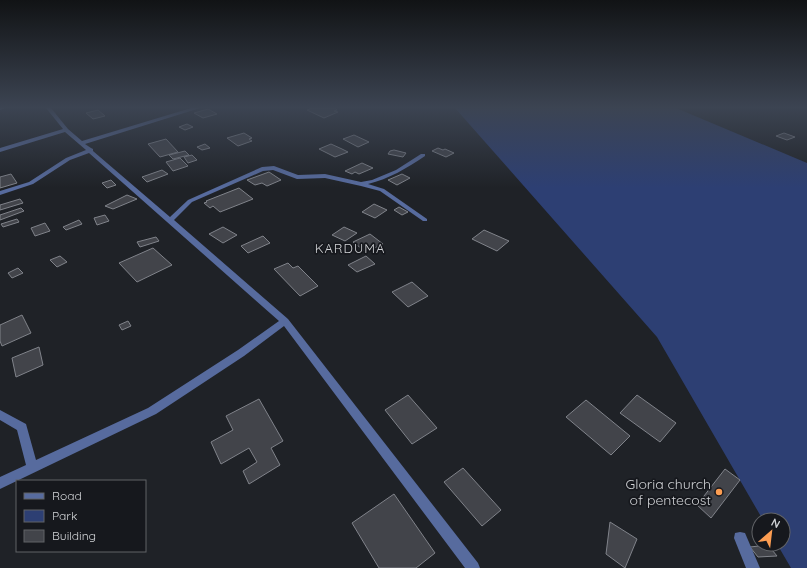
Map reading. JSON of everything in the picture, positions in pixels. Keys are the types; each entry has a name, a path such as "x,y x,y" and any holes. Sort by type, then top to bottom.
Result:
{"street":[{"path":"0,150 51,135"},
{"path":"72,135 285,320 473,568"},
{"path":"82,143 110,135"},
{"path":"0,193 31,183 68,159 91,150"},
{"path":"361,184 374,181 398,170 423,155"},
{"path":"170,220 190,201 262,169 274,168 297,177 325,176 382,190 425,220"},
{"path":"0,483 152,411 285,320"},
{"path":"0,415 22,427 32,468"},
{"path":"740,538 753,568"}],"green space":[{"path":"478,135 739,135 807,163 807,568 791,568 782,552 791,552 791,512 758,512 657,337"}],"building":[{"path":"239,135 246,135 252,138 249,139 252,141 238,146 227,138"},
{"path":"354,135 369,142 358,147 343,139"},
{"path":"788,135 795,137 787,140 776,136"},
{"path":"166,139 178,152 160,157 148,144"},
{"path":"205,144 210,148 202,150 197,147"},
{"path":"331,144 348,152 335,157 319,149"},
{"path":"438,148 454,153 446,157 432,151"},
{"path":"394,150 406,153 403,157 388,154 390,151"},
{"path":"185,151 189,155 173,159 169,155"},
{"path":"192,155 197,160 188,163 184,157"},
{"path":"180,158 188,166 173,171 166,162"},
{"path":"362,163 373,168 359,174 355,172 352,174 345,171"},
{"path":"162,170 168,174 147,182 142,177"},
{"path":"269,172 281,180 267,186 262,183 255,185 247,180"},
{"path":"11,174 17,183 0,188 0,177"},
{"path":"402,174 410,178 397,185 388,180"},
{"path":"111,180 116,185 107,188 102,183"},
{"path":"239,188 253,199 220,212 213,206 210,208 204,203 207,202 206,201"},
{"path":"127,195 137,199 113,209 105,206"},
{"path":"20,199 23,203 0,210 0,205"},
{"path":"374,204 387,210 375,218 362,212"},
{"path":"399,207 408,212 402,215 394,210"},
{"path":"21,208 24,211 0,220 0,215"},
{"path":"105,215 109,221 97,225 94,218"},
{"path":"17,219 19,222 3,227 1,224"},
{"path":"79,220 82,224 66,230 63,227"},
{"path":"45,223 50,231 35,236 31,228"},
{"path":"223,227 237,235 223,243 209,234"},
{"path":"344,227 357,233 345,241 332,235"},
{"path":"484,230 509,241 497,251 472,239"},
{"path":"370,234 383,244 366,252 353,242"},
{"path":"263,236 270,243 248,253 241,246"},
{"path":"156,237 159,241 140,247 137,242"},
{"path":"153,248 172,265 137,282 119,263"},
{"path":"60,256 67,262 57,267 50,260"},
{"path":"366,256 375,264 357,272 348,265"},
{"path":"288,263 293,268 298,266 318,286 300,296 274,269"},
{"path":"18,268 23,273 12,278 8,273"},
{"path":"412,282 428,296 408,307 392,292"},
{"path":"22,315 31,333 2,346 0,341 0,325"},
{"path":"128,321 131,326 122,330 119,325"},
{"path":"39,347 43,365 16,377 12,358"},
{"path":"408,395 437,428 412,444 385,410"},
{"path":"637,395 676,423 660,442 620,413"},
{"path":"259,399 283,441 271,448 280,465 249,484 243,471 257,462 249,448 221,464 211,442 233,430 226,416"},
{"path":"586,400 630,436 611,455 566,417"},
{"path":"463,468 501,510 482,526 444,482"},
{"name":"Gloria church of pentecost","path":"725,469 740,480 711,518 697,505"},
{"path":"394,494 435,553 416,568 379,568 352,523"},
{"path":"610,522 637,539 625,568 606,554"},
{"path":"754,552 774,552 777,556 758,557"}],"place":[{"name":"Gloria church of pentecost","path":"719,492"}],"district":[{"name":"KARDUMA","path":"350,248"}]}
